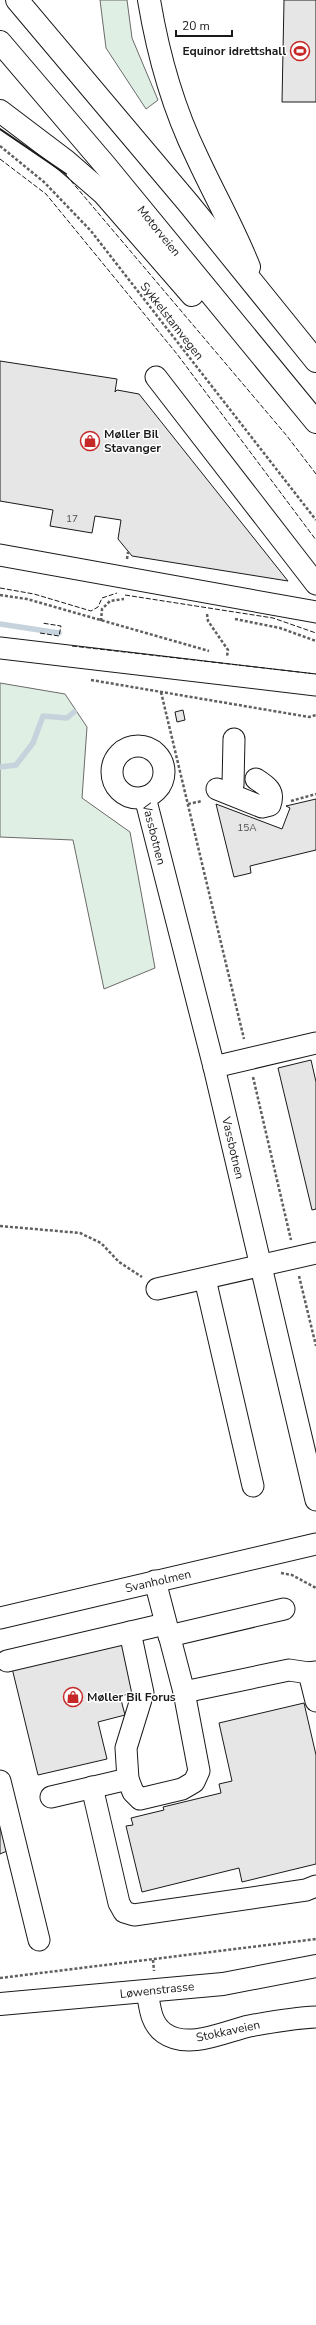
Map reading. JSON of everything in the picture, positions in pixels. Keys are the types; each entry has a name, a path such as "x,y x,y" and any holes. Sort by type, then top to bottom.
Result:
{"main road":[{"path":"17,0 257,287 316,361"},
{"path":"149,0 163,65 185,129 239,242 257,287"},
{"name":"Motorveien","path":"0,42 105,166 316,422"},
{"path":"0,111 66,161 104,194 247,357 297,400"},
{"name":"Løwenstrasse","path":"0,2004 223,1984 315,1966"}],"street":[{"path":"156,377 316,584"},
{"path":"0,555 316,612"},
{"path":"0,648 316,685"},
{"path":"234,739 225,787 262,807 270,805 273,798 270,788 256,779"},
{"name":"Vassbotnen","path":"145,797 214,1067 316,1500"},
{"path":"214,1067 316,1043"},
{"path":"157,1289 316,1252"},
{"path":"205,1279 253,1486"},
{"name":"Svanholmen","path":"0,1618 316,1544"},
{"path":"130,1632 143,1693 126,1748 128,1779 133,1792 140,1799 182,1789 194,1782 199,1771 184,1692 155,1581"},
{"path":"7,1661 130,1632 167,1630 284,1609"},
{"path":"184,1692 289,1670 313,1672 316,1701"},
{"path":"51,1797 128,1779"},
{"path":"0,1781 39,1940"},
{"path":"92,1787 119,1903 124,1912 134,1915 306,1890 316,1886"},
{"name":"Stokkaveien","path":"147,1991 150,2010 156,2024 170,2036 188,2040 277,2021 316,2017"}],"path":[{"name":"Sykkelstamvegen","path":"0,146 44,182 91,232 316,520"},
{"path":"0,595 27,599 212,652"},
{"path":"100,621 102,609 110,601 122,599 129,600"},
{"path":"199,612 214,615"},
{"path":"207,614 208,621 228,650 227,656"},
{"path":"228,618 280,628 316,641"},
{"path":"220,654 232,657"},
{"path":"84,679 309,717 316,716"},
{"path":"161,692 249,1058 316,1346"},
{"path":"0,1226 80,1233 101,1243 119,1262 157,1289"},
{"path":"0,1978 316,1939"}],"green space":[{"path":"100,0 127,0 132,38 158,100 146,109 106,48"},
{"path":"0,683 65,694 87,727 82,798 130,832 155,968 104,989 73,840 0,837"}],"building":[{"name":"Equinor idrettshall","path":"284,0 316,0 316,102 282,102"},
{"path":"0,361 117,379 115,392 117,390 139,394 288,581 132,556 118,539 121,520 95,516 92,533 50,526 53,510 0,501"},
{"path":"183,710 185,720 177,722 175,712"},
{"path":"316,799 316,850 250,866 251,873 234,877 216,804 282,829 290,808 286,806"},
{"path":"311,1060 316,1082 316,1209 312,1210 278,1068"},
{"path":"121,1639 134,1693 120,1696 125,1715 98,1722 107,1759 38,1775 11,1664"},
{"path":"304,1703 316,1755 316,1864 242,1882 239,1868 142,1892 126,1826 133,1825 131,1818 164,1810 163,1807 221,1793 219,1784 232,1781 219,1723"},
{"path":"0,1822 7,1851 0,1854"}],"waterway":[{"path":"0,624 59,633"},
{"path":"0,767 16,765 33,743 43,716 67,718 74,712"}],"fence":[{"path":"0,159 46,194 177,354 316,540"},
{"path":"66,175 287,436 316,474"},
{"path":"0,588 34,594 91,611 98,607 102,598 117,593"},
{"path":"125,595 273,618 316,633"},
{"path":"40,633 59,636 61,626 42,623"},
{"path":"72,646 316,674"}],"wall":[{"path":"0,129 66,174"}],"place":[{"name":"Equinor idrettshall","path":"300,51"},
{"name":"Møller Bil Stavanger","path":"90,441"},
{"name":"Møller Bil Forus","path":"73,1697"}]}
